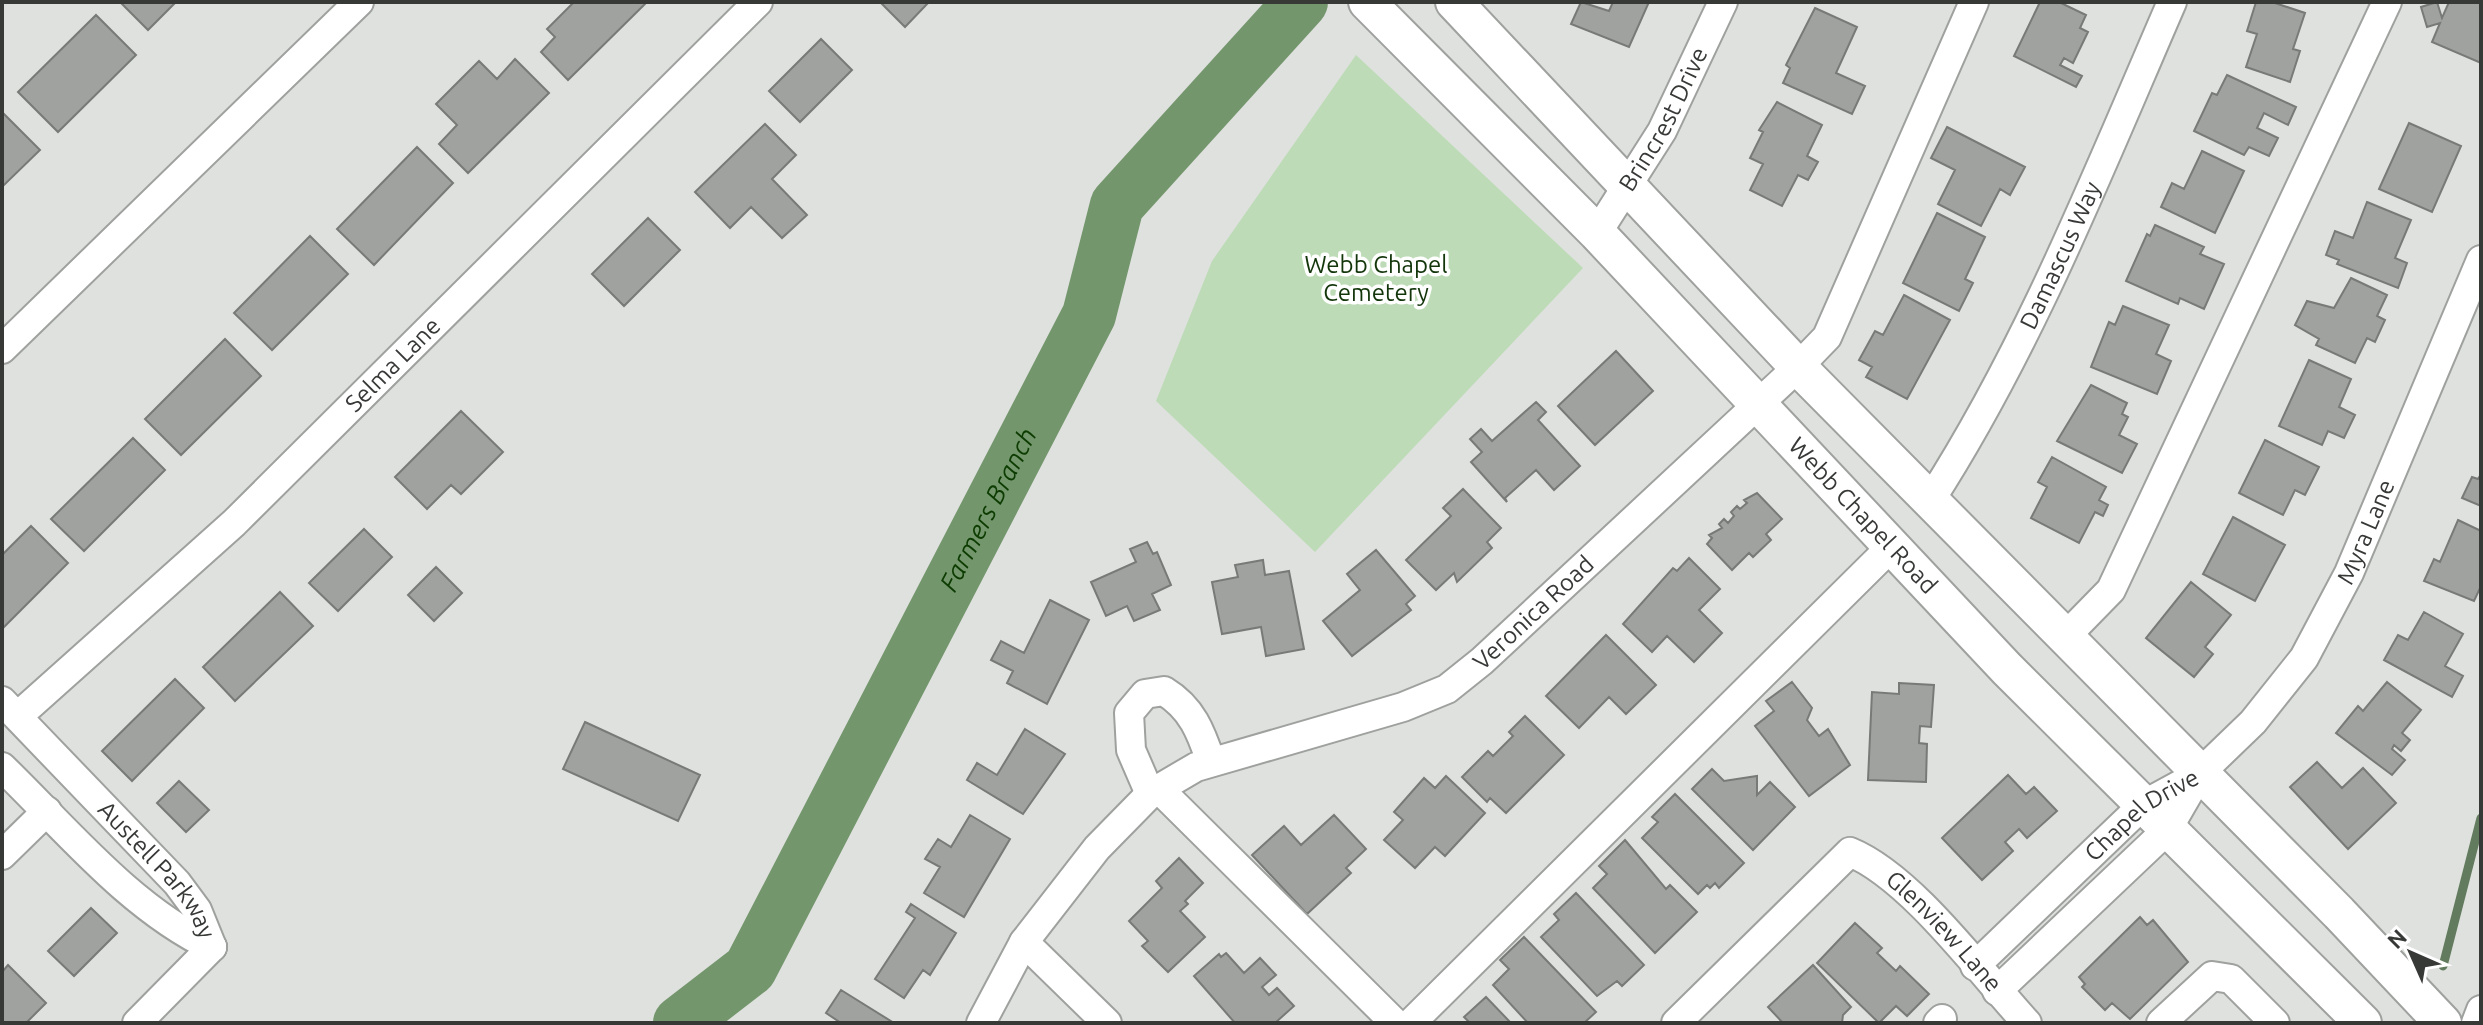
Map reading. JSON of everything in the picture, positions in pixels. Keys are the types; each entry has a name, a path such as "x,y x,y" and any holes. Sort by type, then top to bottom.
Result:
{"main road":[{"path":"1454,2 1798,367 2066,636 2443,1023"},
{"name":"Webb Chapel Road","path":"1371,6 1597,233 1892,546 2155,818 2296,953 2363,1023"}],"street":[{"path":"2,349 359,2"},
{"name":"Selma Lane","path":"10,708 234,523 758,2"},
{"name":"Brincrest Drive","path":"1597,233 1662,131 1723,2"},
{"name":"Veronica Road","path":"981,1023 1024,942 1097,848 1154,792 1196,767 1403,707 1447,689 1482,661 1798,367 1827,337 1974,2"},
{"name":"Damascus Way","path":"1931,499 1972,436 2052,271 2172,2"},
{"path":"2066,636 2111,590 2387,2"},
{"name":"Myra Lane","path":"2200,773 2253,722 2304,658 2349,573 2481,260"},
{"path":"1411,1023 1892,546"},
{"path":"1211,762 1200,729 1182,702 1164,691 1145,694 1129,713 1131,750 1154,792 1395,1023"},
{"name":"Austell Parkway","path":"10,708 177,883 197,910 212,947"},
{"name":"Austell Parkway","path":"2,767 146,906 177,930 212,947"},
{"name":"Chapel Drive","path":"1997,991 2200,773"},
{"path":"2,855 47,811"},
{"name":"Chapel Drive","path":"1975,966 2155,818"},
{"name":"Glenview Lane","path":"1676,1023 1850,852 1876,862 1902,885 2027,1023"},
{"path":"1024,942 1107,1023"},
{"path":"137,1023 212,947"},
{"path":"2161,1023 2212,976 2231,979 2275,1023"},
{"path":"2476,1023 2481,1010"}],"green space":[{"name":"Webb Chapel Cemetery","path":"1356,55 1583,268 1315,552 1156,401 1212,261"}],"building":[{"path":"120,2 176,2 148,30"},
{"path":"574,2 647,2 568,80 541,52 555,37 547,29"},
{"path":"880,2 929,2 905,27"},
{"path":"1581,2 1609,11 1613,2 1649,2 1629,47 1571,24"},
{"path":"2040,2 2059,2 2086,15 2080,28 2088,32 2073,63 2064,58 2060,65 2082,76 2076,87 2014,56"},
{"path":"2256,2 2272,2 2305,13 2293,49 2300,51 2290,82 2246,67 2257,34 2247,31"},
{"path":"2437,2 2442,18 2449,2 2481,2 2481,63 2432,42 2440,23 2427,27 2421,7"},
{"path":"1815,8 1857,27 1836,73 1865,86 1852,114 1783,83 1790,68 1786,65"},
{"path":"96,15 136,55 58,132 18,92"},
{"path":"821,39 852,70 800,122 769,91"},
{"path":"515,59 549,93 468,173 439,144 457,125 436,104 479,61 497,79"},
{"path":"2227,75 2296,107 2288,125 2264,113 2257,128 2278,138 2269,156 2249,147 2244,155 2194,131 2212,93 2217,95"},
{"path":"1777,102 1822,125 1807,156 1818,162 1808,180 1798,175 1782,206 1750,190 1763,164 1750,158 1763,132 1759,130"},
{"path":"2,112 40,150 2,187"},
{"path":"2409,123 2461,146 2432,212 2379,189"},
{"path":"765,124 796,155 772,179 807,215 782,238 751,207 730,228 695,192"},
{"path":"1947,127 2025,167 2010,195 2000,189 1981,226 1938,204 1955,170 1931,158"},
{"path":"417,147 453,183 374,265 337,229"},
{"path":"2202,151 2244,171 2215,233 2161,207 2172,183 2184,189"},
{"path":"2367,202 2411,220 2395,258 2407,263 2398,288 2337,264 2339,260 2326,255 2335,231 2353,238"},
{"path":"1937,213 1985,237 1965,279 1973,283 1959,311 1903,283"},
{"path":"648,218 680,250 624,306 592,274"},
{"path":"2155,225 2204,247 2200,254 2224,264 2204,309 2180,298 2178,304 2126,281 2147,234 2150,236"},
{"path":"310,236 348,274 272,350 234,313"},
{"path":"2351,278 2387,295 2377,316 2385,320 2375,342 2367,338 2355,363 2316,345 2319,339 2295,325 2307,301 2334,308"},
{"path":"1904,295 1950,320 1907,399 1866,377 1872,367 1859,360 1875,331 1883,335"},
{"path":"2123,306 2169,325 2156,354 2171,361 2157,394 2091,367 2109,322 2115,325"},
{"path":"225,339 261,376 181,455 145,419"},
{"path":"1616,351 1653,391 1595,445 1558,406"},
{"path":"2309,360 2351,379 2339,407 2355,415 2344,438 2328,431 2322,445 2279,426"},
{"path":"2091,385 2127,403 2122,414 2128,417 2119,435 2137,444 2122,473 2057,441"},
{"path":"1536,402 1546,412 1538,420 1580,466 1554,490 1536,470 1505,498 1507,502 1471,462 1482,452 1470,439 1481,429 1492,441"},
{"path":"461,411 503,452 461,494 451,485 427,509 395,477"},
{"path":"133,438 165,470 84,551 51,519"},
{"path":"2265,440 2319,467 2305,495 2295,490 2283,515 2239,493"},
{"path":"2052,457 2106,487 2099,500 2108,505 2103,516 2095,512 2079,543 2031,518 2047,487 2038,482"},
{"path":"2481,474 2481,506 2462,498 2472,477 2478,479"},
{"path":"1463,489 1501,528 1487,542 1492,548 1457,582 1454,573 1436,590 1406,560 1451,516 1443,508"},
{"path":"1757,493 1782,519 1766,534 1771,540 1753,557 1749,553 1732,570 1707,544 1712,538 1709,535 1722,528 1719,524 1724,519 1728,523 1734,516 1731,512 1737,506 1740,509 1747,503 1744,500"},
{"path":"2233,517 2285,545 2255,601 2203,574"},
{"path":"2458,520 2481,531 2481,586 2474,601 2424,581 2434,559 2440,562"},
{"path":"31,526 68,563 2,629 2,555"},
{"path":"364,529 392,557 338,611 309,583"},
{"path":"1147,542 1153,554 1157,552 1171,585 1152,594 1160,610 1134,621 1127,606 1106,616 1091,582 1136,562 1130,549"},
{"path":"1376,550 1415,596 1406,604 1411,610 1352,656 1323,621 1360,590 1347,574"},
{"path":"1689,558 1720,589 1699,610 1722,633 1694,662 1667,636 1652,652 1623,624 1673,568 1677,571"},
{"path":"1263,560 1265,575 1289,571 1304,649 1266,656 1261,627 1222,634 1212,582 1238,577 1235,565"},
{"path":"436,567 462,593 434,621 408,595"},
{"path":"2191,582 2231,615 2205,647 2213,654 2194,677 2146,638"},
{"path":"280,592 313,626 235,701 203,667"},
{"path":"1050,600 1089,620 1047,704 1007,683 1013,671 991,660 1001,641 1024,653"},
{"path":"2424,612 2463,634 2445,666 2463,676 2452,697 2384,660 2398,635 2408,640"},
{"path":"1606,635 1656,685 1626,714 1609,697 1579,728 1546,696"},
{"path":"175,679 204,708 132,781 102,751"},
{"path":"1792,682 1812,708 1807,720 1819,736 1828,729 1850,765 1809,796 1755,726 1774,711 1766,701"},
{"path":"2387,682 2421,710 2402,733 2410,740 2401,751 2394,745 2392,749 2405,760 2392,775 2336,733 2358,706 2363,711"},
{"path":"1899,683 1934,685 1931,727 1920,726 1919,743 1927,744 1926,782 1868,780 1872,692 1899,694"},
{"path":"1525,716 1564,755 1506,813 1490,798 1487,802 1462,777 1488,751 1493,756 1513,736 1509,732"},
{"path":"585,722 700,775 678,821 563,769"},
{"path":"1025,729 1065,754 1023,814 967,780 977,763 997,775"},
{"path":"2317,762 2342,788 2363,768 2396,803 2348,849 2290,787"},
{"path":"1712,769 1724,781 1757,776 1757,795 1770,782 1795,807 1753,850 1692,789"},
{"path":"2008,775 2026,794 2034,787 2057,811 2027,838 2019,829 2005,842 2013,851 1982,880 1942,838"},
{"path":"1446,776 1485,813 1445,856 1435,847 1415,868 1384,840 1403,820 1394,812 1424,778 1435,788"},
{"path":"179,781 209,810 186,832 157,803"},
{"path":"1675,794 1744,863 1719,888 1715,883 1710,888 1707,885 1698,894 1642,838 1658,822 1652,817"},
{"path":"970,815 1010,839 964,917 924,893 940,867 925,859 938,839 951,847"},
{"path":"1334,815 1366,849 1346,868 1351,873 1307,914 1252,855 1284,826 1301,845"},
{"path":"1625,840 1666,889 1670,885 1697,912 1655,953 1593,888 1607,874 1599,866"},
{"path":"1179,858 1203,883 1185,901 1188,904 1180,911 1205,937 1168,972 1142,946 1148,941 1129,921 1162,888 1156,881"},
{"path":"1576,893 1644,965 1622,986 1617,981 1597,996 1541,937 1559,920 1554,914"},
{"path":"911,904 956,933 930,975 923,970 904,998 875,979 915,918 906,912"},
{"path":"91,908 117,933 74,976 48,951"},
{"path":"2140,917 2147,925 2153,920 2188,962 2130,1019 2112,1003 2105,1010 2082,987 2085,984 2079,977"},
{"path":"1855,923 1882,948 1877,953 1896,971 1900,966 1929,994 1907,1016 1896,1006 1879,1023 1817,963"},
{"path":"1524,937 1596,1012 1584,1023 1528,1023 1493,985 1509,969 1500,960"},
{"path":"1226,953 1244,973 1260,958 1276,975 1262,987 1269,995 1277,988 1294,1006 1275,1023 1235,1023 1194,976 1219,954 1221,957"},
{"path":"8,965 46,1003 26,1023 2,1023 2,972"},
{"path":"1813,965 1851,1007 1843,1015 1842,1023 1783,1023 1768,1007"},
{"path":"841,990 894,1023 841,1023 826,1013"},
{"path":"1486,997 1511,1023 1470,1023 1464,1017"}],"waterway":[{"name":"Farmers Branch","path":"680,1023 750,969 1089,315 1117,205 1301,2"},
{"path":"2443,966 2481,818"}]}
